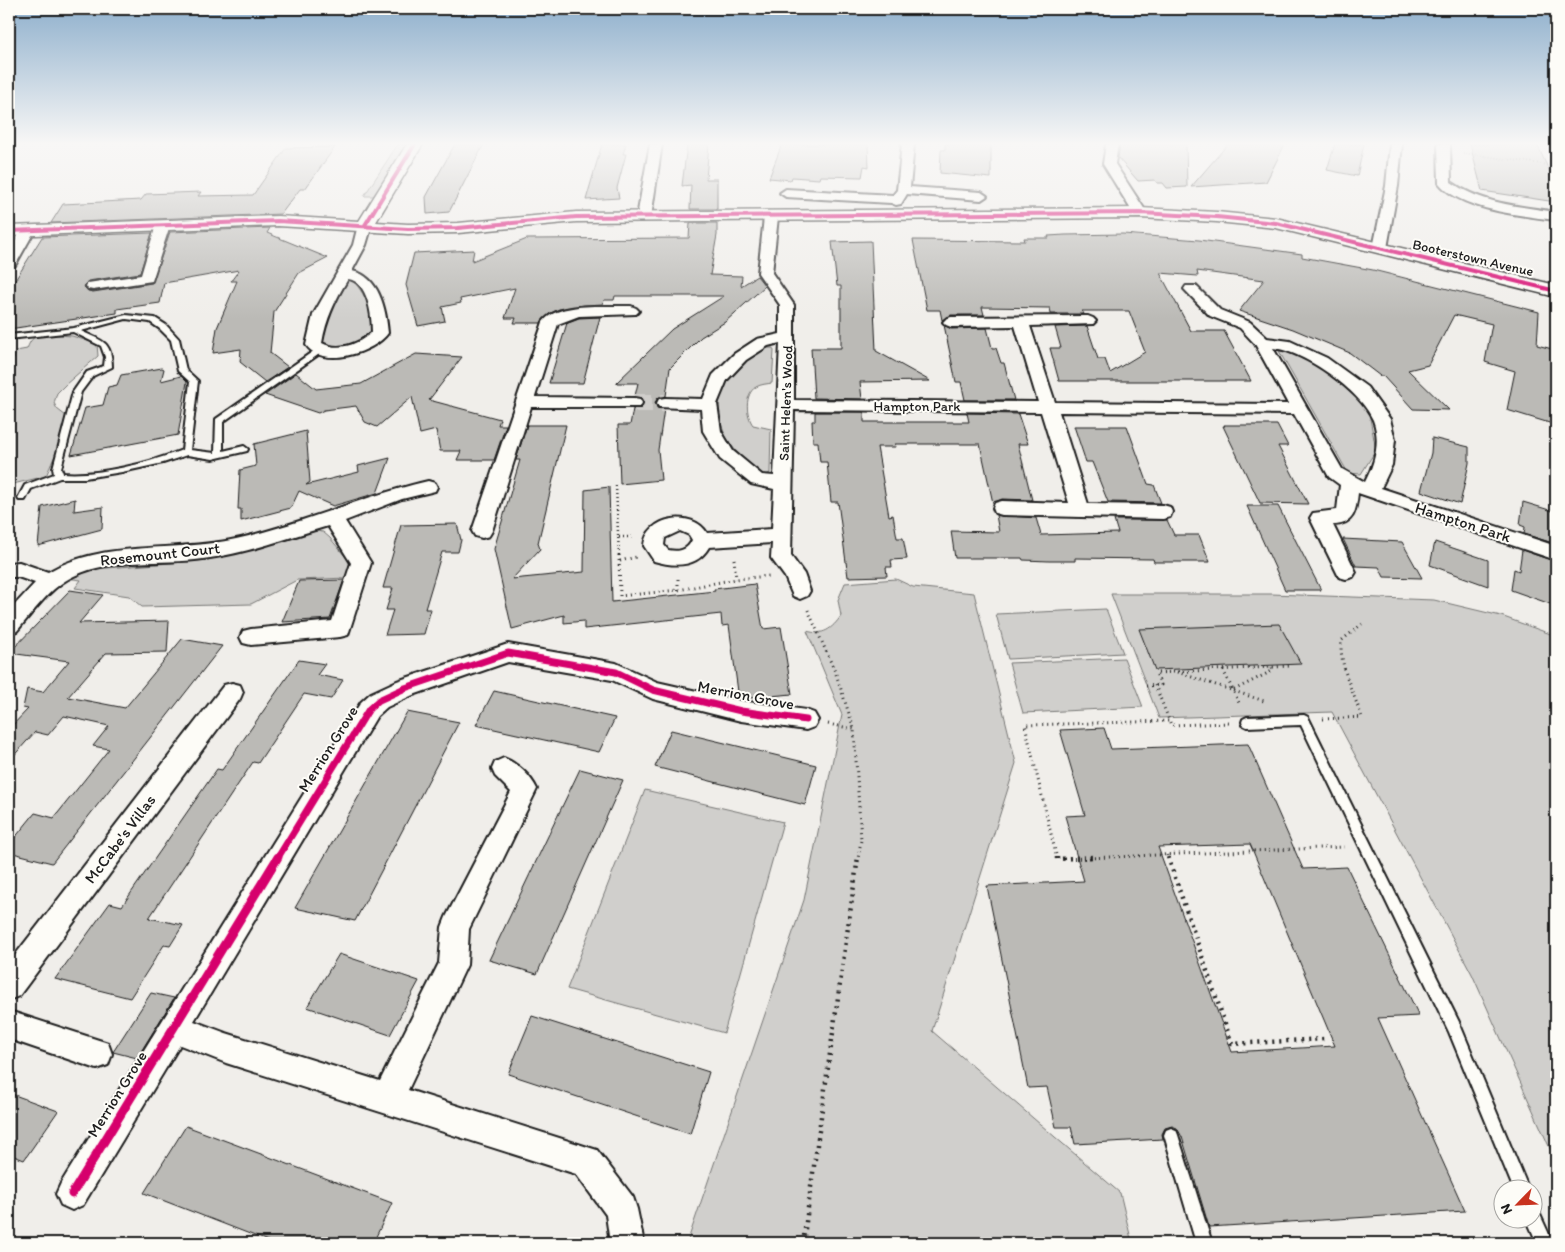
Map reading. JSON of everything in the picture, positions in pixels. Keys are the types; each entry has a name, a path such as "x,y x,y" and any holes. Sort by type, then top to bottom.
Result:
{"street":[{"path":"342,274 354,275 362,279 375,304 380,320 380,333 373,341 357,348 336,352 321,350 314,345 320,315 342,274 365,235 365,225 379,202"},
{"path":"644,216 646,202"},
{"name":"Booterstown Avenue","path":"9,231 278,221 408,229 458,228 576,218 644,216 771,217 895,202"},
{"name":"Booterstown Avenue","path":"908,202 1218,217 1276,223 1556,291"},
{"path":"1133,202 1140,213"},
{"path":"1380,248 1389,202"},
{"path":"1481,202 1556,216"},
{"name":"Saint Helen's Wood","path":"771,217 765,273 787,305 787,405 781,535 782,558 794,574 800,591"},
{"path":"92,286 147,278 163,225"},
{"path":"9,264 28,230"},
{"name":"Hampton Park","path":"1191,288 1215,313 1245,325 1262,342 1335,473 1350,483 1370,491 1556,553"},
{"path":"482,531 551,322 561,315 574,312 631,312"},
{"path":"951,322 1088,320"},
{"path":"1021,321 1081,510"},
{"path":"784,484 757,480 726,455 712,432 709,404 719,378 740,357 764,342 788,337"},
{"path":"1262,342 1284,344 1329,365 1361,391 1381,418 1386,440 1384,465 1370,491"},
{"path":"525,402 634,403"},
{"path":"664,404 709,404"},
{"name":"Hampton Park","path":"787,405 1299,409"},
{"path":"1346,572 1320,518 1340,518 1346,512 1350,483"},
{"name":"Rosemount Court","path":"9,624 49,581 64,570 84,563 204,552 333,518 398,494 428,487"},
{"path":"1002,508 1163,512"},
{"path":"251,637 340,630 361,563 333,518"},
{"path":"702,540 781,535"},
{"path":"9,570 19,569 49,581"},
{"name":"Merrion Grove","path":"72,1194 369,709 380,700 405,688 458,668 508,653 616,672 653,690 741,711 806,720"},
{"name":"McCabe's Villas","path":"9,986 232,692"},
{"path":"387,1099 453,965 456,927 525,789 504,769"},
{"path":"9,1025 97,1054"},
{"path":"174,1028 226,1048 586,1161 621,1209 627,1243"}],"lane":[{"path":"9,337 74,330 126,317 152,320 163,327 175,339 182,371 194,381 186,452"},
{"path":"59,475 57,468 77,392 90,374 108,367 108,348 99,340 74,330"},
{"path":"219,455 219,421 321,350"},
{"path":"22,498 28,487 59,475 65,477 90,475 172,458 186,452 213,456 244,449"},
{"path":"1248,722 1304,720 1368,846 1454,1027 1518,1180"},
{"path":"1171,1135 1204,1243"},
{"path":"1539,1230 1545,1243"}],"path":[{"path":"800,591 836,674 854,729 862,840 803,1243"},
{"path":"1177,672 1292,710 1304,720 1362,717 1344,670 1340,652 1340,641 1362,624"},
{"path":"1146,686 1161,685 1156,673 1291,666"},
{"path":"1233,691 1272,671 1270,667"},
{"path":"1155,685 1171,725 1248,722 1224,670"},
{"path":"1169,721 1025,725 1057,859 1368,846"},
{"path":"1167,855 1232,1044 1325,1039"}],"shaded area":[{"path":"351,279 365,297 371,312 373,320 372,334 351,344 328,346 323,341 323,328 344,280"},
{"path":"45,334 72,336 97,344 98,356 57,393 54,403 57,409 66,416 59,446 46,476 9,485 9,360 14,359 16,351 27,349 33,338"},
{"path":"764,348 773,348 774,351 772,383 760,385 752,390 747,405 753,425 771,429 770,473 766,475 758,472 732,446 722,427 719,407 720,396 729,377 736,368"},
{"path":"1279,351 1287,351 1322,368 1368,408 1376,450 1361,474 1348,473"},
{"path":"315,531 323,532 330,538 349,561 350,569 347,578 297,580 251,604 142,607 129,596 75,588 81,580 66,578 82,570 208,560"},
{"path":"896,579 913,587 974,593 1016,763 932,1031 1120,1193 1132,1243 687,1243 804,900 842,715 807,631 822,632 831,628 838,621 841,616 838,600 845,583"},
{"path":"1111,594 1271,594 1434,600 1501,616 1556,636 1556,1162 1472,974 1332,712 1159,718"},
{"path":"1106,609 1123,653 1008,659 996,614"},
{"path":"1124,658 1143,707 1023,713 1009,663"},
{"path":"645,790 783,822 724,1033 567,989"}],"building":[{"path":"290,202 281,214 51,223 63,204"},
{"path":"426,202 454,202 449,212 427,214"},
{"path":"690,202 717,202 717,209 690,209"},
{"path":"690,223 717,223 717,235 710,275 742,276 741,286 757,276 765,286 725,322 701,337 670,368 666,396 659,397 655,402 657,408 664,409 658,450 661,480 620,484 618,425 630,425 633,409 640,409 644,402 640,397 635,396 638,383 616,383 672,329 724,296 615,296 614,300 604,300 603,304 559,309 549,314 541,323 514,323 516,318 505,318 515,288 460,299 461,303 442,307 445,321 418,326 406,285 414,253 474,250 472,261 527,239 689,238"},
{"path":"270,228 267,233 328,258 299,273 274,312 270,353 288,367 265,382 240,362 241,349 213,353 217,328 237,281 231,281 239,270 164,283 160,303 117,309 117,313 9,329 9,290 42,237 152,233 140,273 88,281 84,287 88,291 93,292 152,283 170,232"},
{"path":"1123,234 1199,240 1302,254 1302,257 1373,270 1539,312 1537,345 1556,350 1556,425 1507,410 1515,371 1485,362 1492,324 1454,315 1428,365 1408,370 1449,410 1413,409 1383,376 1380,376 1350,353 1293,329 1239,311 1264,280 1197,271 1198,276 1160,273 1191,331 1224,331 1251,381 1059,381 1050,348 1061,348 1055,327 1087,326 1098,359 1105,359 1110,373 1145,352 1129,311 1082,311 1084,314 1051,314 1050,308 982,307 984,315 951,315 942,320 940,310 927,310 913,240 1025,241 1024,238 1049,238 1048,236"},
{"path":"871,241 876,351 930,381 860,382 862,399 814,398 811,348 841,348 841,286 837,286 832,242"},
{"path":"600,317 583,383 549,383 566,323 579,318"},
{"path":"944,325 951,329 987,328 992,348 996,348 1001,363 1004,363 1014,400 965,400 961,382 956,382"},
{"path":"416,354 462,357 429,400 500,419 498,425 506,425 494,460 457,460 461,451 440,451 436,430 420,434 412,397 377,427 365,422 356,406 324,410 318,413 265,395 296,373 316,389 361,384"},
{"path":"164,369 161,381 181,376 187,382 178,435 71,455 85,408 103,405 108,387 117,385 121,375"},
{"path":"815,412 864,412 864,422 969,422 967,413 1018,414 1028,444 1018,444 1032,500 1002,499 993,503 980,444 895,444 896,447 877,447 889,516 893,515 897,538 903,538 907,559 891,560 892,567 886,567 887,576 848,577 838,502 831,502 827,462 820,462 818,442 813,442 812,421 815,421"},
{"path":"527,425 566,425 538,543 540,549 512,579 584,572 585,490 609,487 612,602 715,591 714,589 755,584 763,629 781,627 792,694 739,699 729,625 722,626 721,614 584,629 584,621 564,623 564,615 512,629 494,549 520,460 516,460"},
{"path":"1224,425 1277,425 1288,446 1278,446 1308,504 1260,503"},
{"path":"1074,426 1127,426 1148,484 1154,485 1161,503 1108,502 1092,462 1086,462"},
{"path":"306,431 310,482 306,485 359,472 358,466 390,458 377,493 333,506 299,491 291,508 241,521 241,509 238,509 240,470 256,466 254,444"},
{"path":"1432,438 1469,447 1469,463 1460,504 1421,491 1431,453"},
{"path":"75,499 74,511 103,507 102,529 38,546 42,507"},
{"path":"1523,502 1556,512 1556,544 1524,534 1525,527 1520,525"},
{"path":"1247,506 1278,506 1321,590 1285,590"},
{"path":"996,515 1036,518 1041,535 1118,533 1114,520 1167,520 1174,535 1199,535 1210,562 1154,562 1153,559 1075,558 1075,561 1049,561 1023,560 1022,558 955,558 951,531 999,532"},
{"path":"457,524 461,540 458,552 442,552 425,609 431,609 424,634 385,635 393,610 386,610 393,588 383,588 401,525"},
{"path":"1343,539 1402,542 1422,578 1384,577 1379,567 1356,566"},
{"path":"1435,542 1488,560 1488,586 1430,565"},
{"path":"1522,550 1556,562 1556,606 1511,590 1514,569 1519,571"},
{"path":"344,580 330,619 282,622 299,581"},
{"path":"70,590 103,595 79,623 169,621 167,652 106,653 68,697 125,708 182,639 222,646 52,863 9,852 9,845 35,813 54,818 109,749 93,746 109,726 64,716 48,735 35,732 9,761 9,729 28,709 23,708 27,689 43,692 69,661 9,653"},
{"path":"1279,624 1301,664 1155,670 1139,629"},
{"path":"299,660 325,664 317,675 343,680 331,699 304,694 258,763 253,762 149,918 183,925 170,946 164,945 130,998 55,979 110,903 122,906 217,769 222,770"},
{"path":"494,691 615,718 599,752 476,725"},
{"path":"407,712 459,722 355,921 295,908"},
{"path":"1104,728 1111,749 1248,744 1303,869 1347,867 1419,1016 1378,1018 1465,1211 1209,1227 1182,1137 1177,1128 1172,1126 1165,1128 1162,1134 1163,1139 1075,1144 1071,1127 1056,1127 1047,1087 1028,1088 987,886 1084,881 1065,816 1085,815 1060,730","holes":["1250,844 1335,1046 1232,1052 1158,847"]},
{"path":"671,730 816,765 805,805 655,767"},
{"path":"580,769 623,780 537,974 489,960"},
{"path":"339,954 419,981 390,1035 307,1007"},
{"path":"151,993 174,998 137,1058 113,1052"},
{"path":"532,1016 709,1072 690,1134 508,1074"},
{"path":"9,1093 58,1111 24,1160 9,1154"},
{"path":"186,1126 392,1203 373,1243 273,1243 144,1193"}],"tunnel":[{"path":"634,403 665,403"}],"cycle path":[{"path":"365,225 379,202"},
{"path":"9,231 278,221 408,229 458,228 576,217 1140,213 1217,217 1276,223 1556,291"},
{"path":"72,1194 369,709 379,700 405,688 508,653 616,672 653,690 741,711 806,720"}]}
